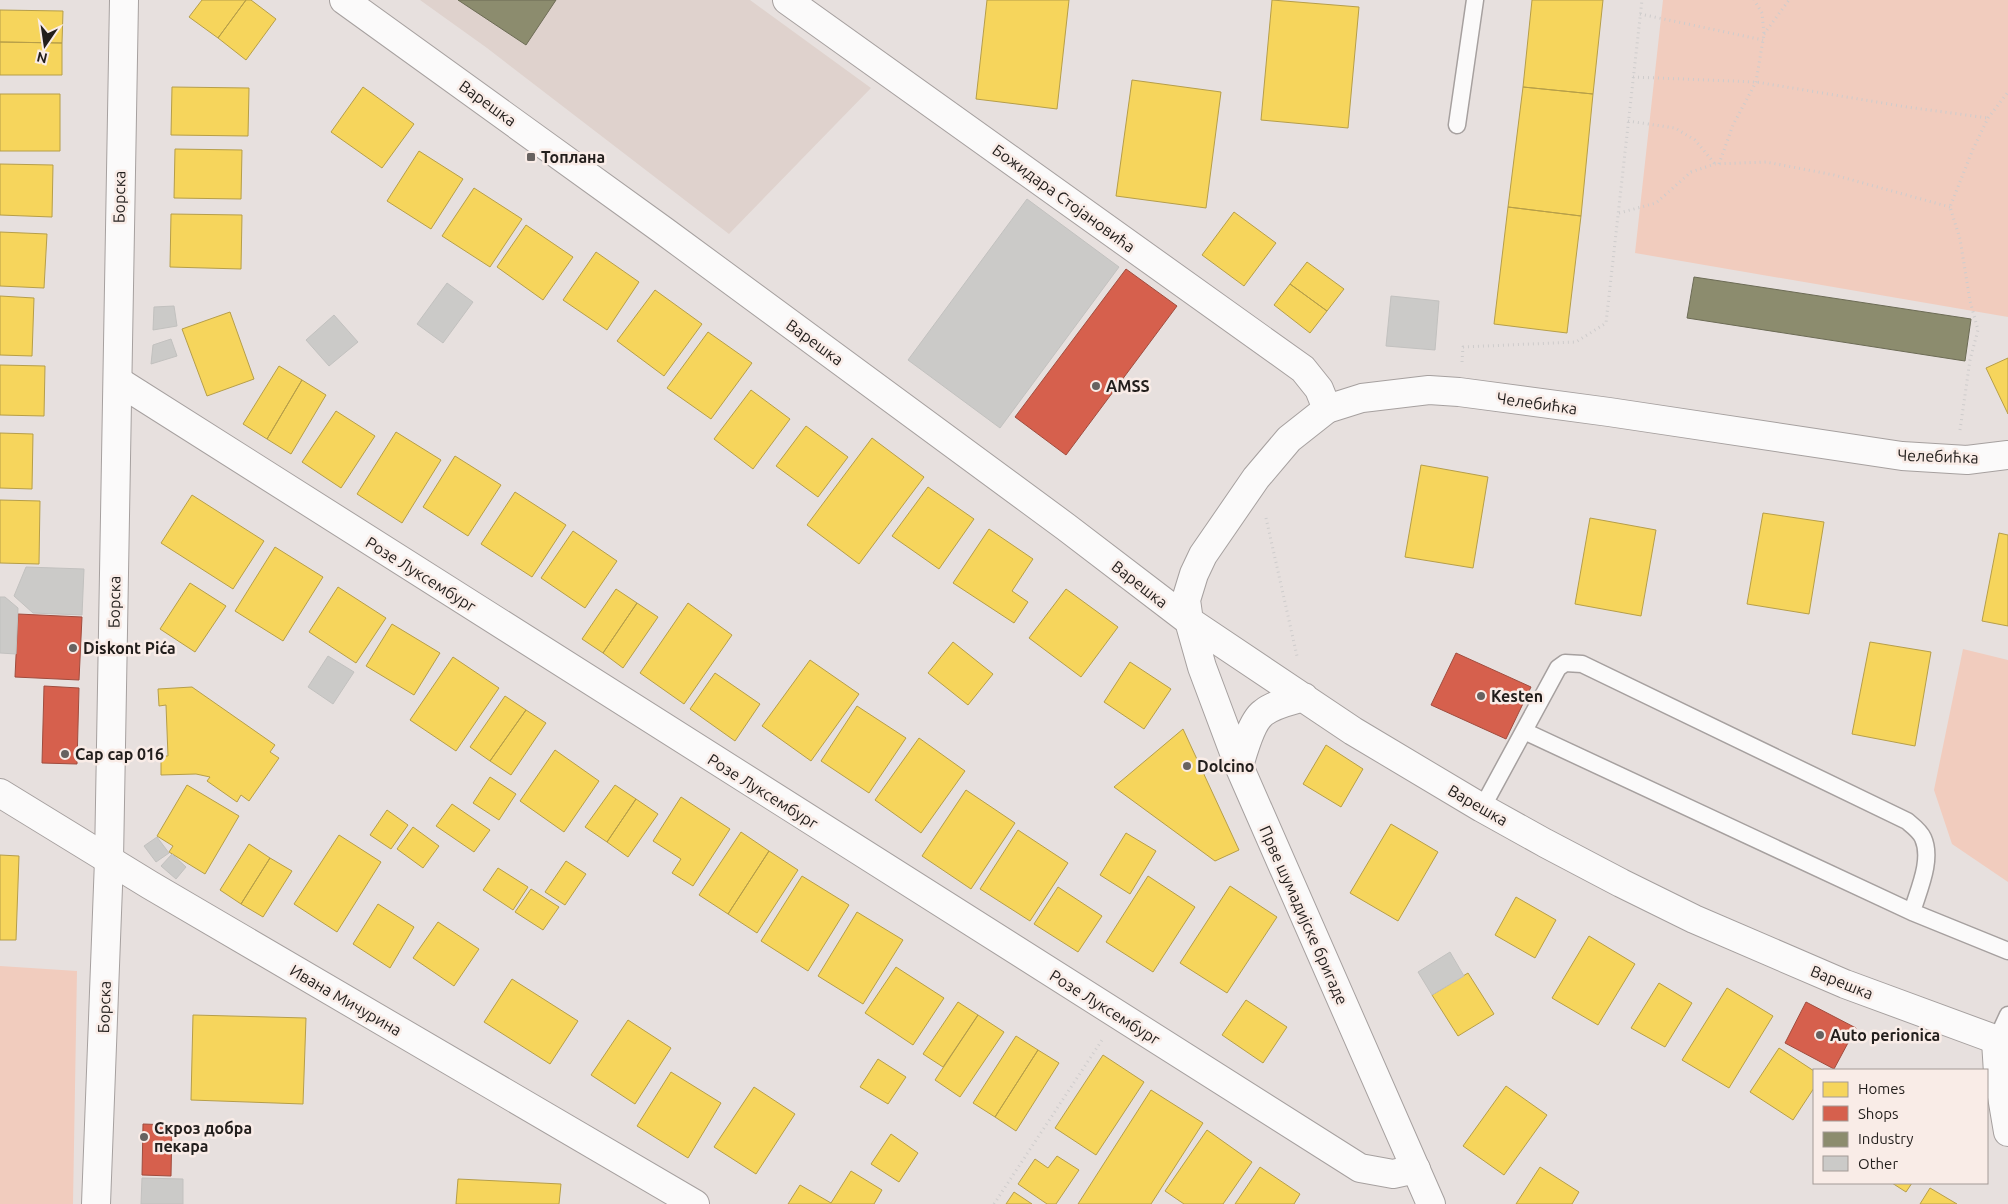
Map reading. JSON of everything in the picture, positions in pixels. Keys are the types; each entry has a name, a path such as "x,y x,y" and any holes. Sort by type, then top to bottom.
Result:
{"street":[{"name":"Борска","path":"96,1204 109,860 124,0"},
{"name":"Варешка","path":"344,0 672,237 1066,527 1189,621 1353,731 1482,808 1621,883 1762,950 1845,984 2002,1043"},
{"name":"Божидара Стојановића","path":"786,0 1303,369 1319,389 1327,409"},
{"name":"Розе Луксембург","path":"118,381 1360,1168 1393,1174 1416,1169"},
{"name":"Челебићка","path":"1189,621 1186,600 1194,574 1208,548 1256,478 1289,439 1327,409 1362,398 1411,391 1459,392 1609,412 1902,456 1956,460 1993,458 2008,455"},
{"name":"Прве шумадијске бригаде","path":"1189,621 1202,667 1239,766 1431,1204"},
{"path":"1239,766 1246,740 1262,713 1285,703 1305,698"},
{"name":"Ивана Мичурина","path":"0,793 109,860 695,1204"},
{"path":"2002,1043 1998,1073 2008,1132"}],"lane":[{"path":"1456,125 1475,0"},
{"path":"1482,808 1558,668 1565,663 1582,664 1907,821 1918,830 1923,838 1926,855 1912,912"},
{"path":"1524,730 1912,912 2008,951"},
{"path":"2002,1043 2008,1015"}],"path":[{"path":"1459,392 1463,347 1576,342 1606,323 1642,0"},
{"path":"1717,164 1733,125 1756,82 1764,34 1762,13 1754,0"},
{"path":"1764,34 1789,0"},
{"path":"1640,14 1763,40"},
{"path":"1633,76 1756,82 1906,107 1988,118"},
{"path":"1956,460 1970,360 1978,330 1970,301 1960,239 1950,207 1988,118 2008,92"},
{"path":"1628,121 1675,128 1696,140 1717,164"},
{"path":"1618,212 1656,203 1691,172 1717,164 1766,162 1834,175 1950,207"},
{"path":"1256,478 1305,698"},
{"path":"994,1204 1118,1016"}],"shaded area":[{"path":"420,0 750,0 871,88 729,234 487,48"},
{"path":"1663,0 2008,0 2008,317 1635,253"},
{"path":"1963,649 2008,660 2008,882 1952,844 1934,790"},
{"path":"0,966 77,971 73,1204 0,1204"}],"building: Homes":[{"path":"202,0 246,0 218,38 189,17"},
{"path":"246,0 251,0 276,19 246,60 218,38"},
{"path":"987,0 1069,0 1057,109 976,99"},
{"path":"1272,0 1359,7 1348,128 1261,120"},
{"path":"1532,0 1603,0 1593,94 1523,87"},
{"path":"0,10 63,11 62,43 0,42"},
{"path":"0,42 62,43 62,75 0,75"},
{"path":"1132,80 1221,92 1206,208 1116,196"},
{"path":"172,87 249,88 248,136 171,135"},
{"path":"363,87 414,124 382,168 331,132"},
{"path":"1523,87 1593,94 1581,216 1508,207"},
{"path":"0,94 60,94 60,151 0,151"},
{"path":"175,149 242,150 241,199 174,198"},
{"path":"419,151 463,179 431,229 387,201"},
{"path":"0,164 53,165 52,217 0,215"},
{"path":"474,188 522,219 490,267 442,236"},
{"path":"1508,207 1581,216 1567,333 1494,324"},
{"path":"1234,212 1276,243 1244,286 1202,255"},
{"path":"171,214 242,215 241,269 170,267"},
{"path":"526,225 573,257 543,300 497,267"},
{"path":"0,232 47,234 44,288 0,286"},
{"path":"596,252 639,282 607,330 563,300"},
{"path":"1307,262 1344,289 1327,311 1290,284"},
{"path":"1290,284 1327,311 1310,333 1274,305"},
{"path":"655,290 702,324 664,376 617,341"},
{"path":"0,296 34,298 32,356 0,355"},
{"path":"230,312 254,379 207,396 182,329"},
{"path":"708,332 752,363 711,419 667,388"},
{"path":"2008,358 2008,414 1986,368"},
{"path":"0,365 45,366 44,416 0,415"},
{"path":"279,366 302,380 267,439 243,424"},
{"path":"302,380 326,395 291,454 267,439"},
{"path":"751,390 790,419 753,469 714,439"},
{"path":"336,411 375,436 341,488 302,462"},
{"path":"806,426 848,457 818,497 776,466"},
{"path":"396,432 441,460 402,523 357,494"},
{"path":"0,433 33,434 32,489 0,488"},
{"path":"872,438 924,477 859,564 807,525"},
{"path":"455,456 501,485 468,536 423,507"},
{"path":"1421,465 1488,477 1473,568 1405,557"},
{"path":"928,487 974,519 939,569 892,536"},
{"path":"515,492 566,525 532,577 481,544"},
{"path":"192,495 264,541 233,589 161,543"},
{"path":"0,500 40,501 39,564 0,563"},
{"path":"1763,513 1824,522 1809,614 1747,604"},
{"path":"1590,518 1656,530 1641,616 1575,604"},
{"path":"989,529 1033,559 1012,591 1028,602 1014,623 953,583"},
{"path":"573,531 617,561 585,608 541,578"},
{"path":"1999,533 2008,535 2008,626 1982,621"},
{"path":"275,547 323,577 283,641 235,611"},
{"path":"190,583 226,606 195,652 160,629"},
{"path":"338,587 386,618 356,663 309,632"},
{"path":"616,589 637,603 603,653 582,639"},
{"path":"1066,589 1118,627 1081,677 1029,638"},
{"path":"637,603 658,617 623,668 603,653"},
{"path":"688,603 732,635 684,704 640,673"},
{"path":"392,624 440,653 414,695 366,666"},
{"path":"953,642 993,674 968,705 928,673"},
{"path":"1870,642 1931,652 1915,746 1852,734"},
{"path":"453,657 499,688 456,751 410,720"},
{"path":"810,660 859,694 811,761 762,726"},
{"path":"1130,662 1171,689 1144,729 1104,702"},
{"path":"715,673 760,704 735,741 690,709"},
{"path":"192,687 275,745 270,752 279,758 249,801 241,795 237,802 207,781 210,777 196,774 161,775 161,756 168,756 166,705 159,706 158,689"},
{"path":"505,696 526,710 490,761 470,747"},
{"path":"857,706 906,738 869,793 821,761"},
{"path":"526,710 546,723 511,775 490,761"},
{"path":"1183,729 1239,850 1215,861 1114,787"},
{"path":"919,738 965,771 921,833 875,800"},
{"path":"1326,745 1363,769 1341,807 1303,784"},
{"path":"555,750 599,781 564,832 520,801"},
{"path":"490,777 516,794 499,820 473,803"},
{"path":"187,785 239,816 205,874 169,852 173,846 157,836"},
{"path":"615,785 636,799 607,842 585,827"},
{"path":"966,790 1015,823 971,889 922,856"},
{"path":"681,797 730,829 693,886 672,873 681,859 653,841"},
{"path":"636,799 658,814 628,857 607,842"},
{"path":"452,804 490,830 474,852 436,826"},
{"path":"387,810 408,825 391,849 370,835"},
{"path":"1391,824 1438,852 1398,921 1350,893"},
{"path":"413,827 439,846 423,868 397,849"},
{"path":"1018,830 1068,863 1030,921 980,889"},
{"path":"741,832 769,851 728,914 699,895"},
{"path":"1126,833 1156,851 1130,894 1100,875"},
{"path":"339,835 381,862 337,932 294,904"},
{"path":"249,844 270,858 241,904 220,890"},
{"path":"769,851 798,870 757,933 728,914"},
{"path":"0,855 19,856 16,940 0,940"},
{"path":"270,858 292,871 263,917 241,904"},
{"path":"566,861 586,874 565,905 545,892"},
{"path":"498,868 528,887 513,910 483,890"},
{"path":"802,876 849,905 808,971 761,941"},
{"path":"1148,876 1195,907 1153,972 1106,942"},
{"path":"1230,886 1277,917 1227,993 1180,963"},
{"path":"1058,887 1102,916 1078,952 1034,924"},
{"path":"531,889 559,907 543,930 515,912"},
{"path":"1516,897 1556,920 1535,958 1495,935"},
{"path":"378,904 414,927 390,968 353,944"},
{"path":"857,912 903,940 863,1004 818,976"},
{"path":"438,922 479,949 454,986 413,958"},
{"path":"1589,936 1635,964 1598,1025 1552,998"},
{"path":"896,967 944,998 913,1045 865,1013"},
{"path":"1468,973 1494,1014 1458,1036 1432,995"},
{"path":"512,979 578,1021 550,1064 484,1022"},
{"path":"1659,983 1692,1003 1665,1047 1631,1028"},
{"path":"1727,988 1773,1016 1729,1088 1682,1060"},
{"path":"1246,1000 1287,1027 1263,1063 1222,1035"},
{"path":"958,1002 978,1015 943,1067 923,1054"},
{"path":"193,1015 306,1018 303,1104 191,1100"},
{"path":"978,1015 1004,1032 960,1097 935,1080"},
{"path":"628,1020 671,1048 635,1104 591,1075"},
{"path":"1016,1036 1038,1050 995,1117 973,1103"},
{"path":"1779,1048 1813,1070 1813,1090 1793,1120 1750,1092"},
{"path":"1038,1050 1059,1063 1016,1131 995,1117"},
{"path":"1103,1055 1144,1082 1096,1155 1055,1128"},
{"path":"878,1059 906,1077 888,1104 860,1087"},
{"path":"671,1072 721,1103 688,1158 637,1126"},
{"path":"1506,1086 1547,1115 1504,1175 1463,1146"},
{"path":"754,1087 795,1114 756,1174 714,1147"},
{"path":"1151,1090 1203,1123 1151,1204 1078,1204"},
{"path":"1207,1130 1252,1162 1223,1204 1184,1204 1165,1191"},
{"path":"891,1134 918,1153 899,1182 871,1164"},
{"path":"1057,1156 1079,1170 1056,1204 1047,1204 1018,1184 1035,1159 1048,1168"},
{"path":"1260,1167 1300,1194 1294,1204 1235,1204"},
{"path":"1540,1167 1579,1192 1572,1204 1516,1204"},
{"path":"851,1171 882,1190 874,1204 788,1204 800,1185 831,1203"},
{"path":"458,1179 561,1184 559,1204 456,1204"},
{"path":"1894,1184 1911,1184 1906,1192"},
{"path":"1930,1188 1957,1204 1920,1204"},
{"path":"1014,1192 1032,1204 1006,1204"}],"building: Shops":[{"path":"1126,269 1177,306 1066,455 1015,417"},
{"path":"18,614 82,617 79,680 15,677"},
{"name":"Kesten","path":"1456,653 1531,687 1506,739 1431,705"},
{"path":"44,686 79,688 77,764 42,763"},
{"name":"Auto perionica","path":"1806,1002 1856,1028 1834,1069 1785,1043"},
{"path":"143,1124 172,1125 171,1176 142,1175"}],"building: Industry":[{"path":"458,0 556,0 526,45"},
{"path":"1694,277 1971,319 1965,361 1687,318"}],"building: Other":[{"path":"1027,199 1119,267 1000,428 908,360"},
{"path":"447,283 473,302 443,343 417,324"},
{"path":"1391,296 1439,301 1435,350 1386,346"},
{"path":"174,306 177,326 153,330 154,307"},
{"path":"334,315 358,342 329,366 306,340"},
{"path":"171,339 177,356 151,364 153,345"},
{"path":"26,567 84,569 82,615 33,613 14,596"},
{"path":"0,597 5,597 18,608 16,654 0,653"},
{"path":"328,656 354,672 333,704 308,687"},
{"path":"157,837 169,853 156,862 144,846"},
{"path":"172,854 186,867 176,879 161,866"},
{"path":"1450,952 1464,976 1432,995 1418,972"},
{"path":"142,1178 183,1179 183,1204 141,1204"}],"place":[{"name":"Топлана","path":"531,157"},
{"name":"AMSS","path":"1096,386"},
{"name":"Diskont Pića","path":"73,648"},
{"name":"Kesten","path":"1481,696"},
{"name":"Cap cap 016","path":"65,754"},
{"name":"Dolcino","path":"1187,766"},
{"name":"Auto perionica","path":"1820,1035"},
{"name":"Скроз добра пекара","path":"144,1137"}]}
